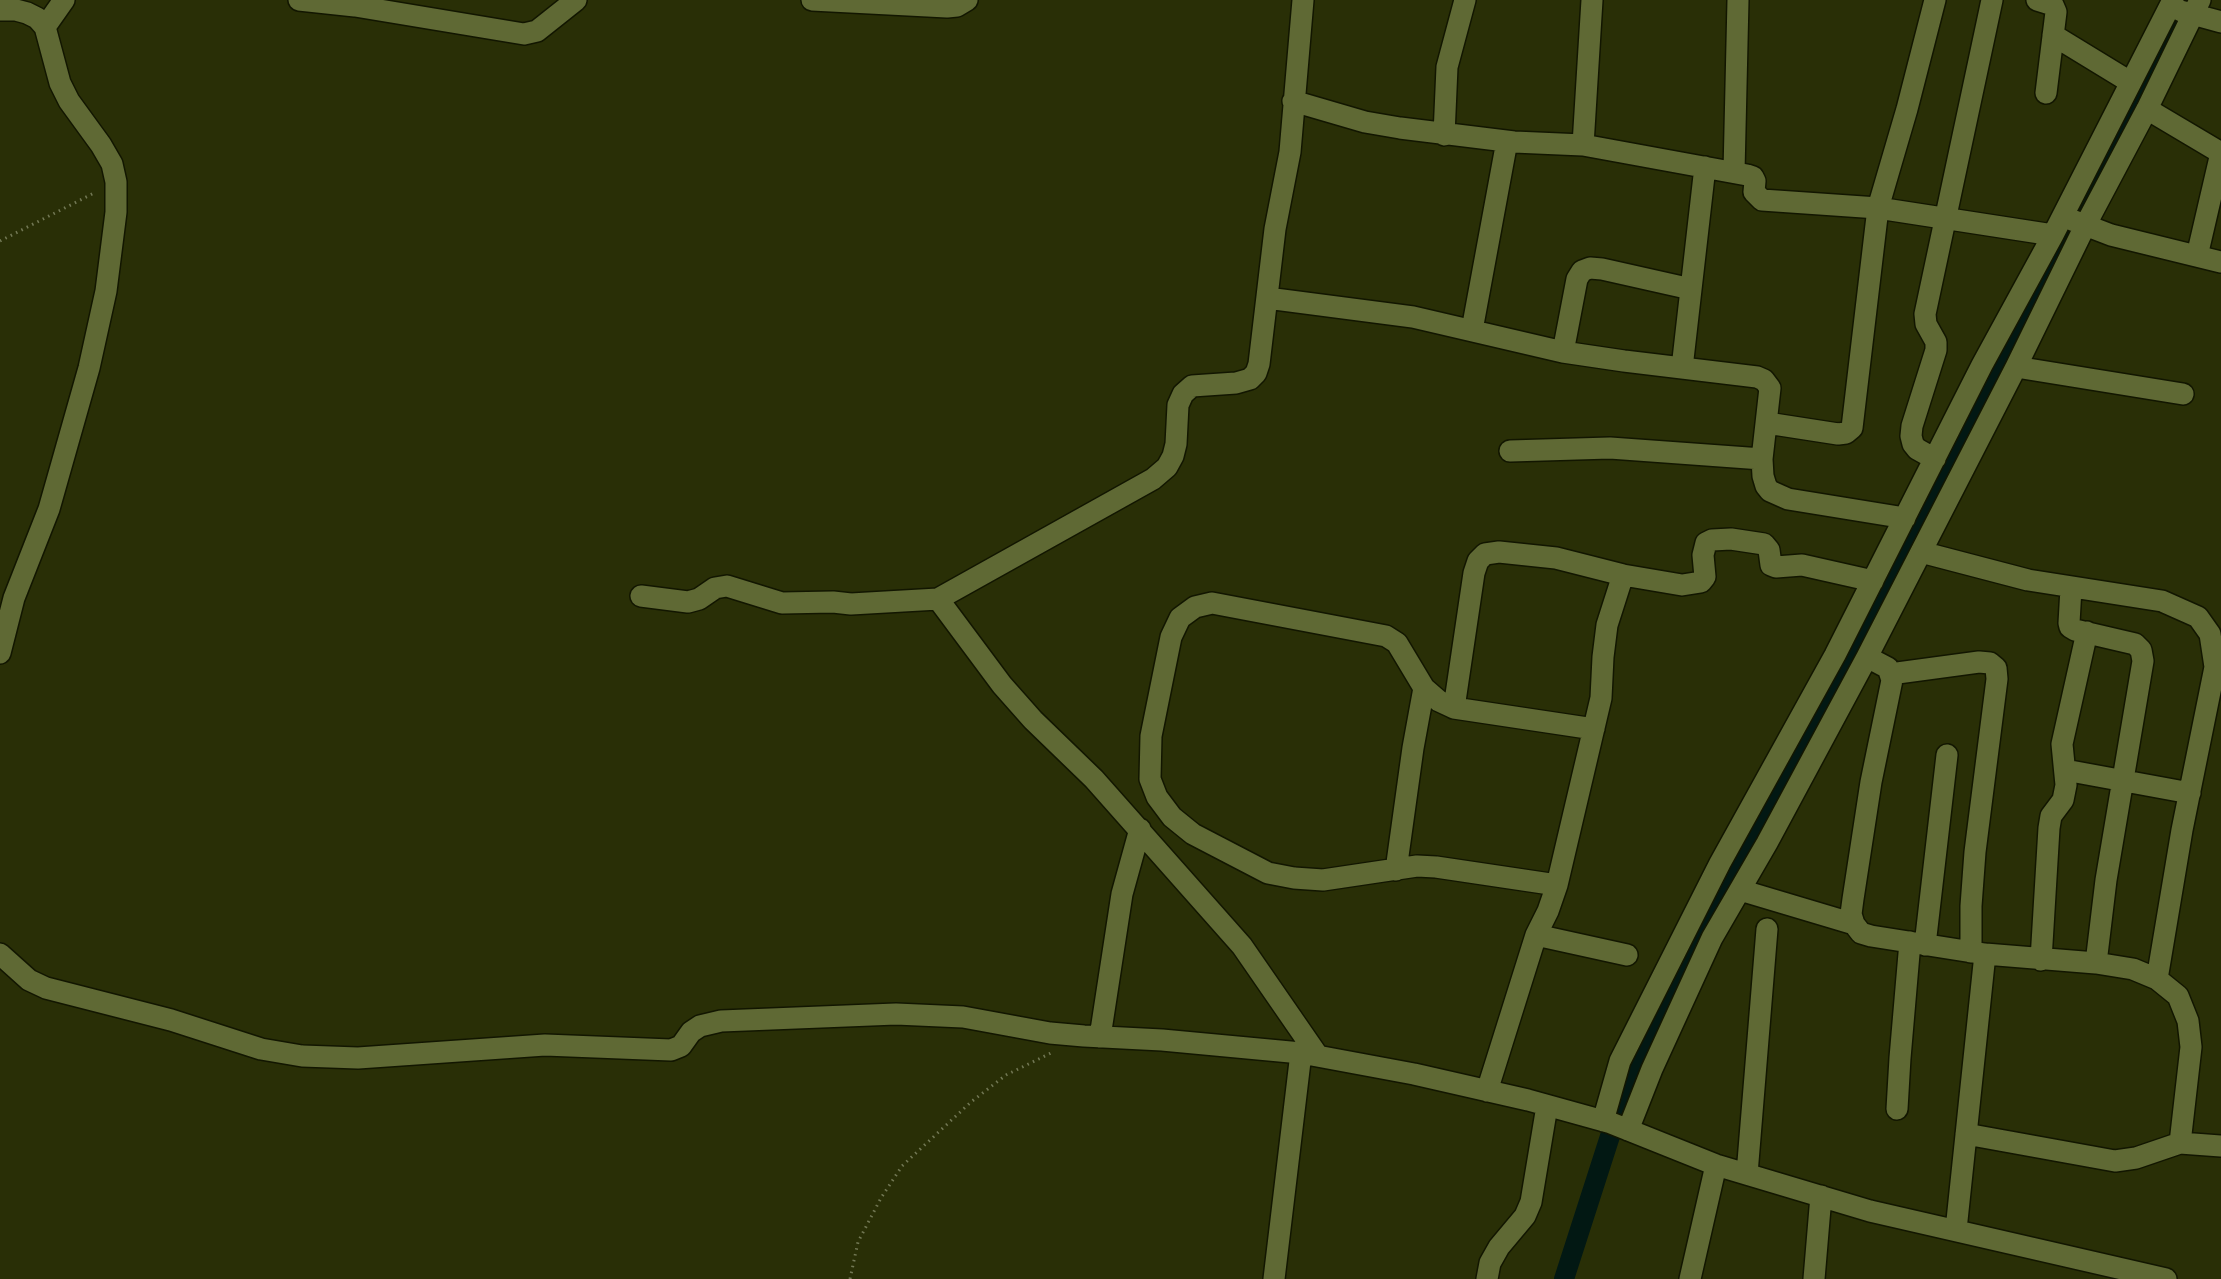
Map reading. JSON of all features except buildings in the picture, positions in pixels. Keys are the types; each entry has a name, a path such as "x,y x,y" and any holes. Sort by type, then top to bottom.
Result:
{"street":[{"path":"45,27 64,0"},
{"path":"299,0 355,6 524,34 537,31 576,0"},
{"path":"812,0 947,7 957,6 968,0"},
{"path":"641,596 688,602 699,599 716,588 727,586 782,603 851,604 938,599 1153,479 1167,467 1176,444 1178,405 1183,394 1192,386 1236,383 1250,379 1256,373 1259,364 1275,230 1290,152 1303,0"},
{"path":"1444,135 1448,67 1465,0"},
{"path":"1583,145 1592,0"},
{"path":"1734,172 1738,0"},
{"path":"1767,423 1838,434 1846,433 1852,428 1878,208 1907,109 1935,0"},
{"path":"1935,459 1917,449 1911,436 1912,426 1936,350 1936,342 1926,324 1925,314 1992,0"},
{"path":"2037,0 2053,5 2056,12 2046,93"},
{"path":"2183,7 2221,22"},
{"path":"1616,1125 1652,1069 1712,938 1867,657 2016,367 2070,224 2130,82 2183,7"},
{"path":"1616,1125 1616,1074 1720,863 1835,655 1982,365 2070,224 2147,109 2183,7"},
{"path":"0,10 27,13 37,18 45,27 60,83 69,101 112,164 116,182 116,212 106,291 89,368 49,509 5,610 0,652"},
{"path":"2053,35 2130,82"},
{"path":"1293,101 1365,122 1444,135 1583,145 1734,172 1753,177 1754,192 1762,200 1878,208 1946,218 2070,224 2221,262"},
{"path":"2147,109 2221,153 2197,256"},
{"path":"1472,330 1508,141"},
{"path":"1682,368 1705,167"},
{"path":"1563,352 1578,279 1582,271 1590,268 1602,269 1691,289"},
{"path":"1267,298 1413,317 1563,352 1757,376 1764,380 1770,388 1762,459 1762,476 1766,486 1779,496 1905,518"},
{"path":"2016,367 2183,394"},
{"path":"1510,451 1610,448 1762,459"},
{"path":"1454,708 1474,573 1478,561 1485,554 1499,552 1556,558 1623,575 1682,585 1701,582 1705,577 1703,555 1706,543 1712,540 1731,539 1764,544 1769,550 1771,565 1776,567 1812,566 1872,581"},
{"path":"1921,552 2028,580 2162,601 2198,617 2210,634 2215,667 2157,979"},
{"path":"1487,1091 1536,935 1557,885 1601,698 1607,625 1623,575"},
{"path":"2071,588 2069,623 2075,630 2125,640 2134,644 2141,651 2143,661 2106,880 2096,963"},
{"path":"938,599 1002,685 1033,720 1094,779 1140,829 1242,946 1309,1054 1274,1279"},
{"path":"1557,885 1417,866 1323,880 1294,878 1268,873 1193,834 1172,817 1156,797 1150,779 1151,736 1171,638 1180,618 1195,607 1212,603 1386,636 1397,643 1425,688 1439,701 1454,708 1594,729"},
{"path":"2041,960 2049,828 2051,816 2062,800 2066,785 2061,757 2062,744 2087,632"},
{"path":"1867,657 1888,668 1892,680 1852,899 1851,914 1854,924 1861,933 1871,936 1978,953 2096,963 2133,969 2157,979 2178,996 2188,1021 2191,1047 2180,1143"},
{"path":"1890,674 1979,662 1990,663 1996,668 1997,679 1975,852 1971,906 1978,953 1966,1134 1956,1230"},
{"path":"1396,870 1413,748 1425,688"},
{"path":"1898,1109 1900,1058 1947,755"},
{"path":"2065,770 2190,793"},
{"path":"1100,1037 1122,894 1140,829"},
{"path":"1740,890 1854,924"},
{"path":"1747,1174 1767,929"},
{"path":"1536,935 1627,956"},
{"path":"0,954 22,975 46,988 171,1020 261,1049 302,1056 358,1058 545,1045 671,1050 681,1046 691,1032 700,1026 722,1021 896,1014 963,1017 1050,1033 1162,1040 1309,1054 1414,1074 1547,1106 1616,1125 1716,1165 1869,1211 2166,1279"},
{"path":"1487,1279 1490,1263 1499,1247 1525,1216 1531,1202 1547,1106"},
{"path":"1966,1134 2115,1161 2136,1158 2180,1143 2221,1146"},
{"path":"1690,1279 1716,1165"},
{"path":"1814,1279 1821,1196"}],"path":[{"path":"0,241 116,182"},
{"path":"850,1279 858,1242 881,1198 902,1166 971,1102 1006,1075 1055,1051"}],"waterway":[{"path":"1564,1279 1631,1071 1689,954 1809,734 2185,0"}]}
